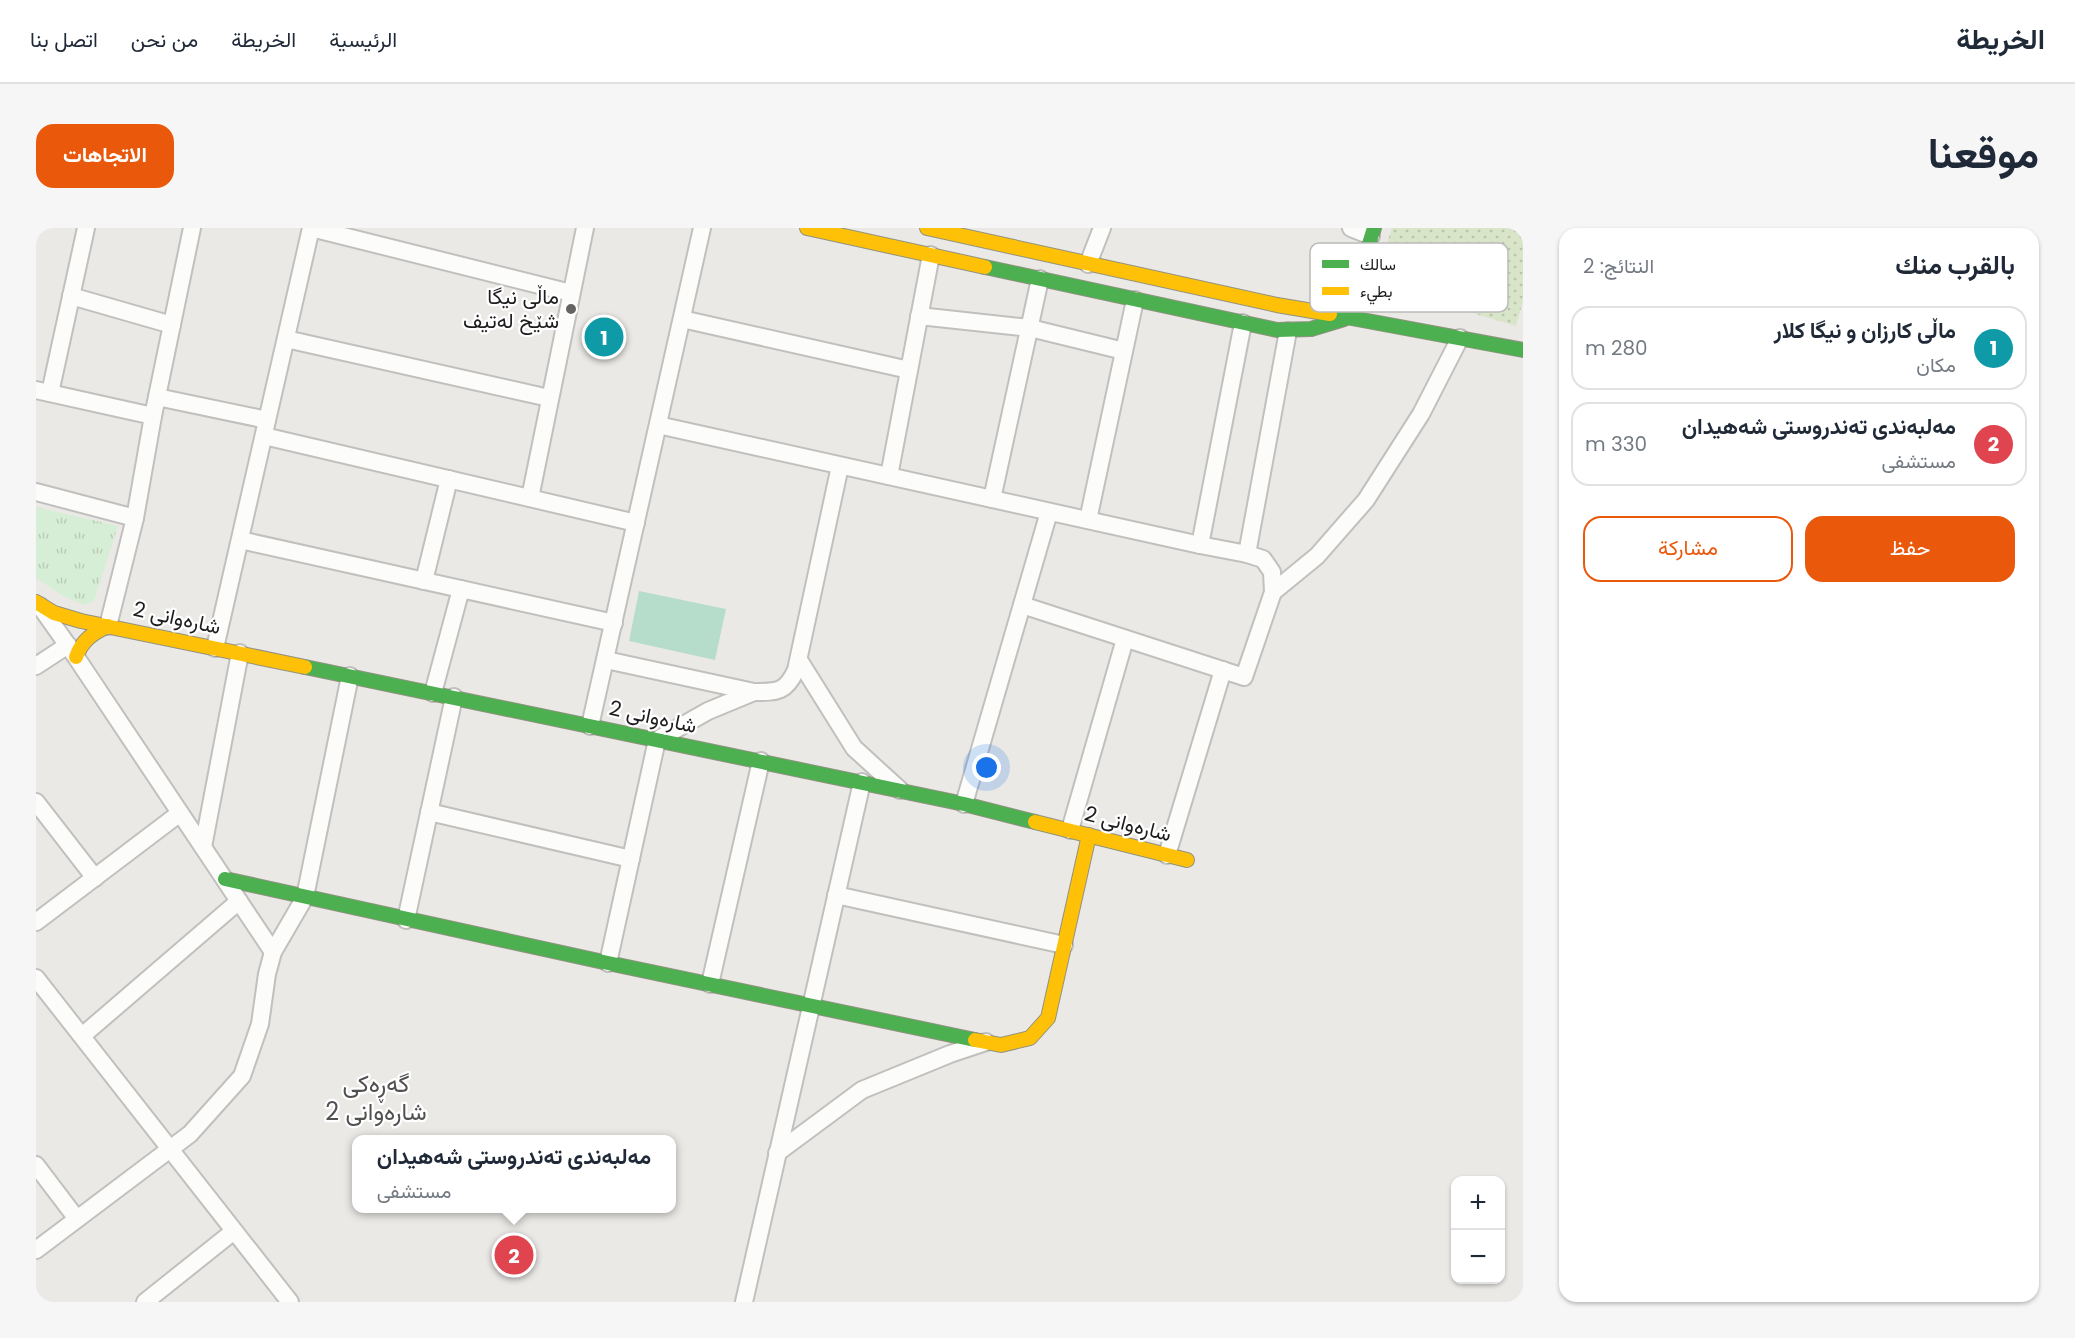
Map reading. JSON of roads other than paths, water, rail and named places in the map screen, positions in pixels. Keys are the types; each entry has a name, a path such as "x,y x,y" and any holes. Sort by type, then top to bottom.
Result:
{"street":[{"path":"86,228 71,296 43,392 153,416"},
{"path":"36,666 72,651 88,635 108,626 135,518 153,416 192,228"},
{"path":"215,648 311,228 571,293"},
{"path":"530,498 585,228"},
{"path":"590,726 702,228"},
{"path":"807,228 1288,331 1320,328 1346,318"},
{"path":"927,228 1310,311"},
{"path":"1088,264 1102,228"},
{"path":"1351,228 1372,232"},
{"path":"889,476 931,255"},
{"path":"992,499 1040,279"},
{"path":"71,296 172,325"},
{"path":"1088,520 1135,300"},
{"path":"1315,312 1523,350"},
{"path":"1346,318 1348,312"},
{"path":"919,316 1030,328 1124,351"},
{"path":"682,319 909,370"},
{"path":"1200,545 1243,323"},
{"path":"1247,554 1288,331"},
{"path":"1273,592 1317,556 1366,500 1421,414 1460,338"},
{"path":"286,339 549,398"},
{"path":"157,397 449,479 636,523"},
{"path":"658,425 1247,554 1263,559 1272,572 1273,592 1244,677 1022,605"},
{"path":"606,660 754,692 774,692 790,684 798,660 840,466"},
{"path":"424,581 449,479"},
{"path":"36,492 135,518"},
{"path":"964,804 1049,512"},
{"path":"240,540 614,623"},
{"path":"433,693 461,589"},
{"path":"37,602 273,952"},
{"name":"شارەوانی 2","path":"37,602 54,613 81,621 901,790 1187,860"},
{"path":"1070,830 1125,639"},
{"path":"203,847 240,653"},
{"path":"798,660 854,748 901,790"},
{"path":"1167,855 1223,670"},
{"path":"36,1250 190,1134 242,1076 260,1024 267,974 273,952 305,897 350,676"},
{"path":"608,963 657,740 708,711 754,692"},
{"path":"406,920 454,697"},
{"path":"710,984 761,761"},
{"path":"744,1302 862,782"},
{"path":"36,802 94,878"},
{"path":"429,812 631,859"},
{"path":"36,922 180,813"},
{"path":"225,879 406,920 1001,1045 1030,1038 1048,1018 1089,835"},
{"path":"836,895 1064,945"},
{"path":"82,1036 239,901"},
{"path":"37,981 290,1302"},
{"path":"777,1153 862,1090 950,1054 986,1042"},
{"path":"36,1165 77,1219"},
{"path":"149,1301 234,1231"}],"place":[{"name":"ماڵی نیگا شێخ لەتیف","path":"571,309"},
{"name":"ماڵی کارزان و نیگا کلار","path":"604,337"},
{"name":"مەلبەندی تەندروستی شەهیدان","path":"514,1255"}],"district":[{"name":"گەڕەکی شارەوانی 2","path":"376,1098"}]}
